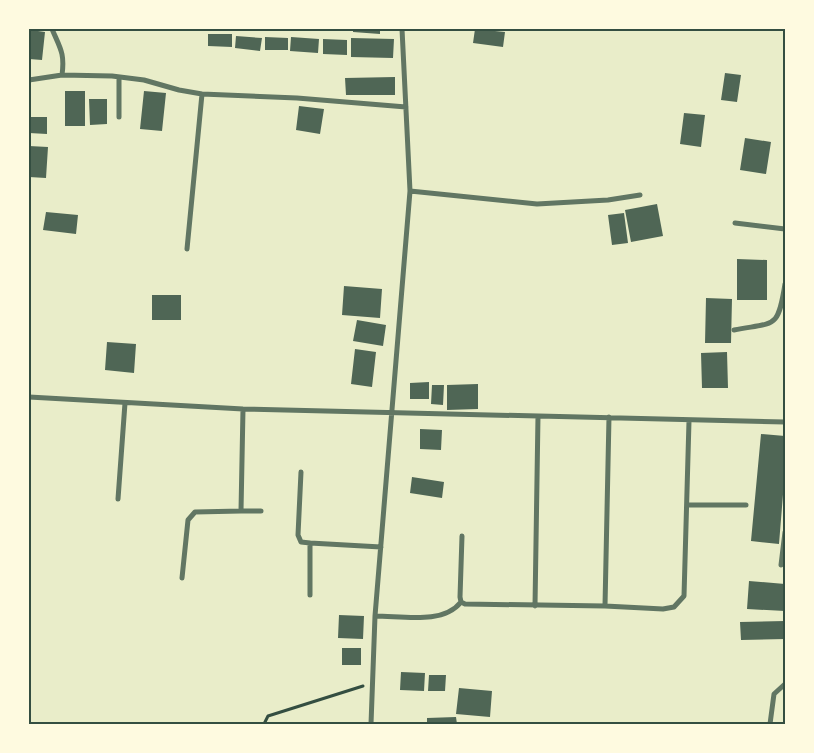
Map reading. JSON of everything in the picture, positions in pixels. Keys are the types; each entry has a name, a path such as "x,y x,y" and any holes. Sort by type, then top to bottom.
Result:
{"street":[{"path":"52,29 61,47 64,60 62,75"},
{"path":"371,724 375,616 410,191 402,29"},
{"path":"29,80 62,75 119,77 144,80 179,90 202,94 296,98 406,108"},
{"path":"119,77 119,118"},
{"path":"187,249 202,94"},
{"path":"410,191 537,204 608,200 640,195"},
{"path":"735,223 785,229"},
{"path":"734,330 768,325 775,321 782,307 785,284"},
{"path":"29,397 243,409 393,414 785,422"},
{"path":"118,499 125,403"},
{"path":"241,511 243,409"},
{"path":"535,606 538,416"},
{"path":"605,606 609,417"},
{"path":"461,602 470,605 605,606 663,609 674,607 684,596 689,421"},
{"path":"300,472 298,535 301,542 381,547"},
{"path":"687,504 746,504"},
{"path":"182,578 190,515 195,512 261,511"},
{"path":"781,565 785,532"},
{"path":"375,616 444,615 456,608 461,602 462,536"},
{"path":"310,543 310,595"},
{"path":"770,724 774,694 785,684"}],"path":[{"path":"264,724 268,716 372,684"}],"building":[{"path":"353,29 380,29 380,34 353,32"},
{"path":"475,29 505,32 503,47 473,43"},
{"path":"31,30 45,32 42,60 29,59"},
{"path":"208,34 232,34 232,47 208,46"},
{"path":"236,36 262,38 260,51 235,48"},
{"path":"265,37 288,38 288,50 265,50"},
{"path":"291,37 319,39 318,53 290,51"},
{"path":"351,38 394,39 393,58 351,57"},
{"path":"323,39 347,40 347,55 323,54"},
{"path":"725,73 741,75 737,102 721,100"},
{"path":"395,77 395,95 346,95 345,78"},
{"path":"65,91 85,91 85,126 65,126"},
{"path":"144,91 166,93 162,131 140,129"},
{"path":"89,99 107,99 107,124 90,125"},
{"path":"299,106 324,109 320,134 296,130"},
{"path":"684,113 705,115 701,147 680,144"},
{"path":"29,117 47,117 47,134 29,133"},
{"path":"745,138 771,142 766,174 740,170"},
{"path":"29,146 48,147 46,178 29,177"},
{"path":"657,204 663,236 631,242 625,210"},
{"path":"46,212 78,215 76,234 43,230"},
{"path":"624,213 628,243 612,245 608,215"},
{"path":"737,259 767,260 767,300 737,300"},
{"path":"344,286 382,289 380,318 342,315"},
{"path":"152,295 181,295 181,320 152,320"},
{"path":"706,298 732,299 731,343 705,343"},
{"path":"357,320 386,325 383,346 353,341"},
{"path":"107,342 136,344 134,373 105,370"},
{"path":"355,349 376,352 372,387 351,384"},
{"path":"727,352 728,388 702,388 701,353"},
{"path":"429,382 429,399 410,399 410,383"},
{"path":"478,384 478,409 447,410 447,385"},
{"path":"432,385 444,385 443,405 431,404"},
{"path":"420,429 442,430 441,450 420,449"},
{"path":"761,434 785,436 785,470 779,544 751,541"},
{"path":"412,477 444,482 442,498 410,493"},
{"path":"749,581 785,584 785,611 747,609"},
{"path":"339,615 364,616 363,639 338,638"},
{"path":"785,621 785,639 741,640 740,622"},
{"path":"342,648 361,648 361,665 342,665"},
{"path":"401,672 425,673 424,691 400,690"},
{"path":"429,675 446,675 445,691 428,691"},
{"path":"459,688 492,691 490,717 456,714"},
{"path":"456,717 457,724 427,724 427,718"}]}
